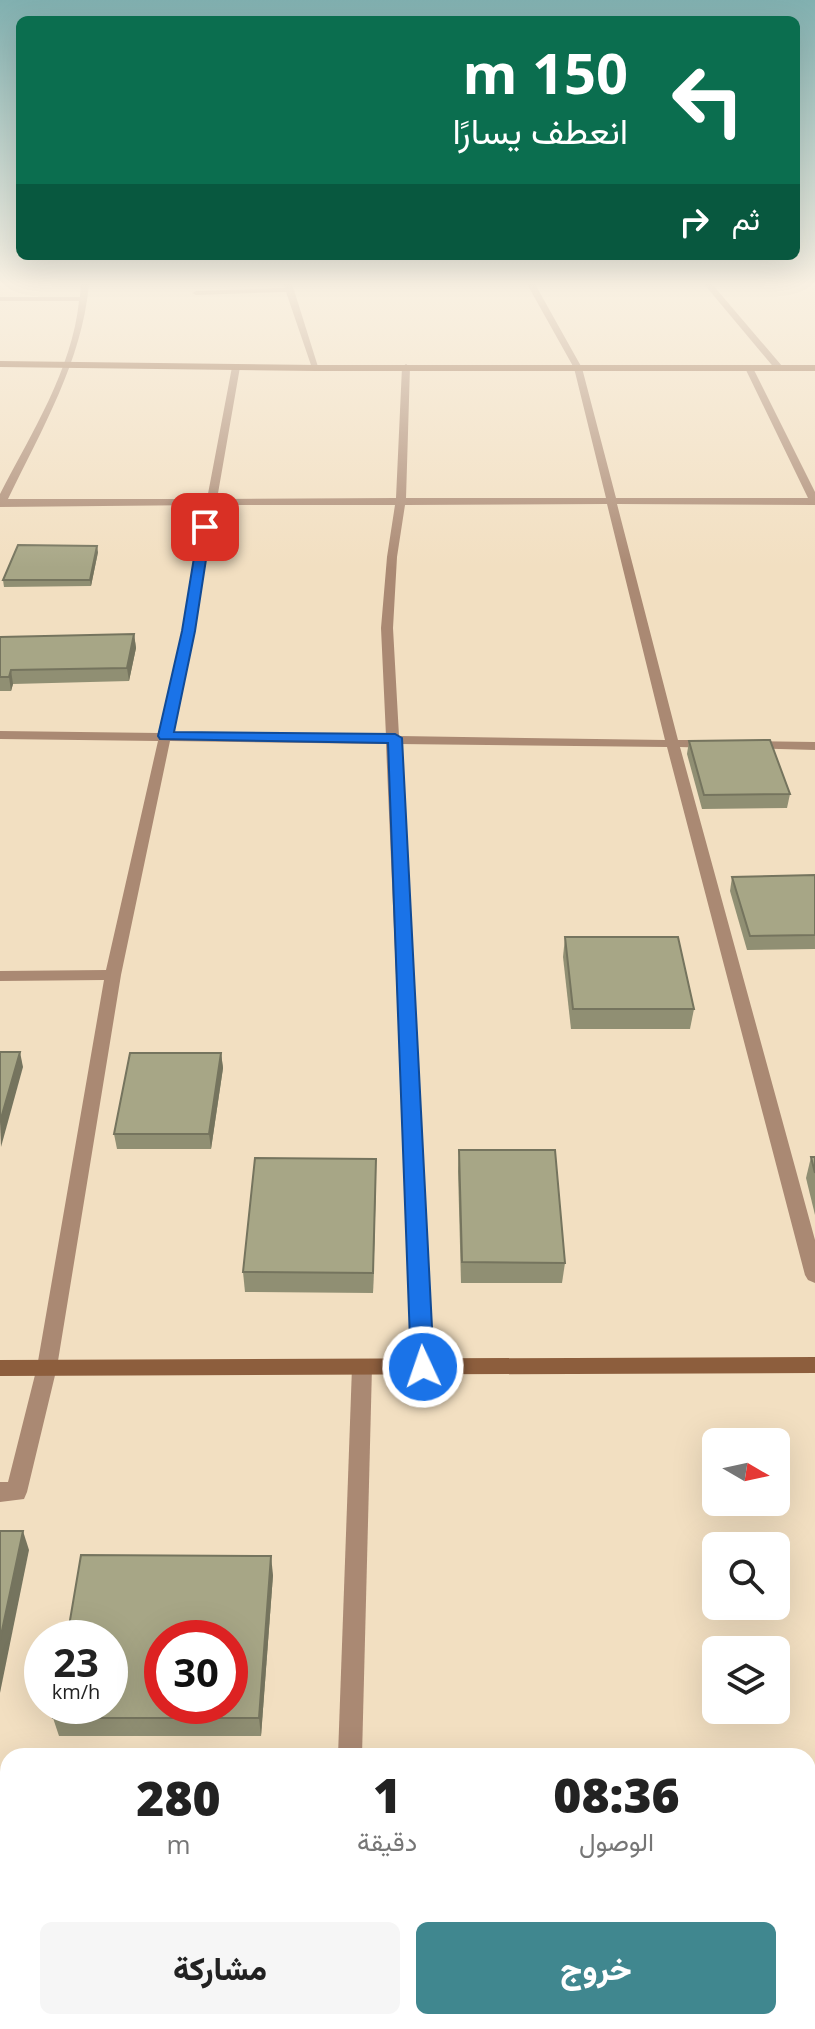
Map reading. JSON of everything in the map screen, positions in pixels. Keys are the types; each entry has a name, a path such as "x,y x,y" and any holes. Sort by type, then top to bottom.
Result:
{"street":[{"path":"60,379 0,502 401,499 815,501 754,379"},
{"path":"0,1492 16,1492 47,1367 113,975 188,631 209,501 234,379"},
{"path":"406,379 401,499 392,557 387,628 395,738 423,1367"},
{"path":"581,379 673,744 815,1275"},
{"path":"0,735 720,744"},
{"path":"736,745 815,746"},
{"path":"0,976 113,975"},
{"path":"0,1368 815,1365"},
{"path":"350,1748 362,1367"}],"building":[{"path":"18,545 97,546 90,580 3,580"},
{"path":"134,634 127,668 11,670 9,677 0,677 0,637"},
{"path":"770,740 790,794 704,795 689,741"},
{"path":"815,875 815,935 750,936 732,877"},
{"path":"565,937 678,937 694,1009 573,1009"},
{"path":"0,1052 20,1052 0,1122"},
{"path":"130,1053 221,1053 209,1134 114,1134"},
{"path":"459,1150 555,1150 565,1263 462,1262"},
{"path":"255,1158 376,1159 373,1273 243,1272"},
{"path":"0,1531 23,1531 0,1640"},
{"path":"81,1555 271,1556 259,1718 248,1718 248,1620 144,1620 144,1718 128,1718 128,1620 70,1620"}],"route":[{"path":"205,527 166,736 395,738 423,1367"}]}
